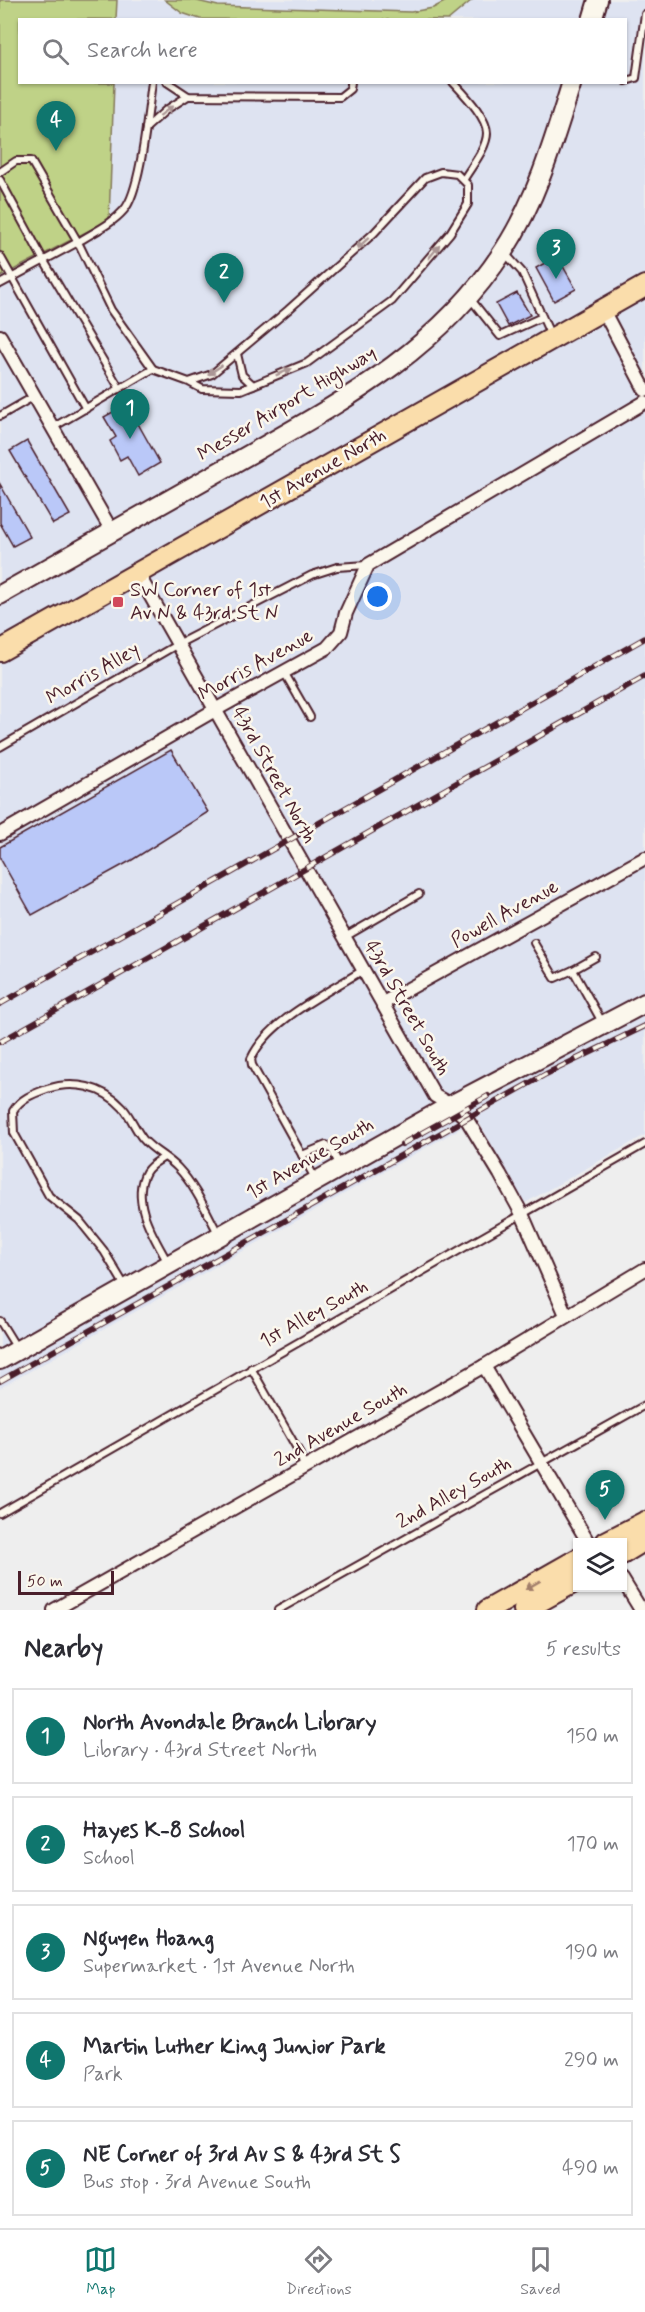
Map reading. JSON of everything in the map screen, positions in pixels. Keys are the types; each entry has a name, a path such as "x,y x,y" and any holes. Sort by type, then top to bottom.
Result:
{"main road":[{"path":"593,18 598,0"},
{"name":"Messer Airport Highway","path":"0,595 368,385 417,348 468,297 504,251 525,215 554,141 571,84"},
{"name":"1st Avenue North","path":"0,651 645,286"},
{"name":"1st Avenue South","path":"0,1360 451,1105 645,1003"},
{"path":"614,1538 645,1522"},
{"path":"627,1551 645,1540"},
{"path":"489,1610 573,1562"},
{"path":"524,1610 573,1583"}],"street":[{"path":"603,310 645,390"},
{"path":"0,336 33,397 113,532"},
{"path":"368,566 645,402"},
{"name":"Morris Avenue","path":"0,834 327,648 341,632 346,613 368,566"},
{"name":"43rd Street North","path":"138,574 305,869"},
{"name":"Powell Avenue","path":"383,1003 645,858"},
{"name":"43rd Street South","path":"305,869 435,1096 451,1105 466,1118 522,1214 566,1315"},
{"name":"2nd Avenue South","path":"54,1610 484,1366 645,1269"},
{"path":"484,1366 586,1538"},
{"path":"627,1587 641,1610"}],"lane":[{"path":"627,81 636,78 645,14"},
{"path":"0,284 109,224 126,209 137,174 152,84"},
{"path":"170,84 188,96"},
{"path":"146,129 165,110 188,96 340,98 350,89 351,84"},
{"path":"455,84 475,108 487,132 485,144 464,179"},
{"path":"0,172 16,161 31,160 78,242 111,310 153,369 189,382 201,390 241,390 307,363 392,301 450,233 468,204 468,185 464,179 457,174 441,172 425,178 374,233 237,354 212,374 189,382"},
{"path":"0,180 44,261 120,390"},
{"path":"504,251 522,272 552,339"},
{"path":"0,256 86,409"},
{"path":"468,297 500,336 542,317"},
{"path":"237,354 242,375 253,385"},
{"path":"51,428 153,369"},
{"path":"0,416 33,397"},
{"name":"Morris Alley","path":"0,747 178,644 312,575 336,567 368,566"},
{"path":"284,672 310,717"},
{"path":"345,937 419,894"},
{"path":"534,943 555,978 597,957"},
{"path":"573,969 603,1025"},
{"path":"317,1181 252,1065 251,1059 280,1022 364,970"},
{"path":"126,1289 104,1251 79,1220 49,1196 14,1133 13,1112 26,1097 62,1084 91,1088 104,1094 122,1107 143,1138 178,1167 192,1186 220,1236"},
{"name":"1st Alley South","path":"0,1513 645,1144"},
{"path":"302,1155 327,1145 340,1167"},
{"path":"164,1157 152,1165 146,1173 142,1193 146,1219 169,1264"},
{"path":"0,1321 17,1350"},
{"path":"251,1368 299,1452 305,1468"},
{"name":"2nd Alley South","path":"278,1610 645,1404"}],"shaded area":[{"path":"0,0 645,0 645,1135 525,1203 477,1119 0,1388"}],"green space":[{"path":"0,0 117,0 116,18 18,18 18,84 114,84 109,220 0,277"},
{"path":"165,0 193,0 218,6 411,12 433,8 448,0 472,0 450,18 197,18 182,13"}],"building":[{"path":"557,256 576,289 554,301 536,268"},
{"path":"517,293 530,315 508,326 496,304"},
{"path":"127,404 160,463 138,476 127,456 120,460 110,441 116,437 104,417"},
{"path":"27,441 70,515 53,524 10,451"},
{"path":"0,484 30,537 13,546 0,523"},
{"path":"171,750 208,812 132,860 32,915 0,858 0,847"}],"railway":[{"path":"0,1004 645,638"},
{"path":"0,1042 645,676"},
{"path":"0,1381 546,1074 645,1026"},
{"path":"402,1144 488,1096"}],"place":[{"name":"Martin Luther King Junior Park","path":"56,151"},
{"name":"Nguyen Hoang","path":"556,279"},
{"name":"Hayes K-8 School","path":"224,303"},
{"name":"North Avondale Branch Library","path":"130,439"},
{"name":"SW Corner of 1st Av N & 43rd St N","path":"118,602"},
{"name":"NE Corner of 3rd Av S & 43rd St S","path":"605,1520"}]}
